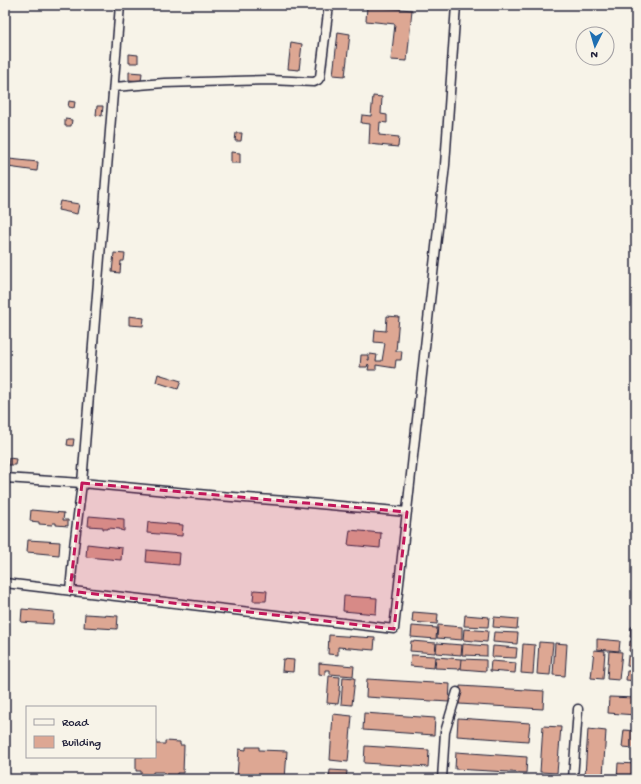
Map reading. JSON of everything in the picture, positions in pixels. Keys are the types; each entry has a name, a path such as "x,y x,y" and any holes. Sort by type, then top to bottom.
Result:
{"street":[{"path":"70,591 82,483 120,5"},
{"path":"114,87 269,80 314,82 318,80 320,76 329,5"},
{"path":"5,583 394,629 445,165 456,5"},
{"path":"5,478 82,483 406,512"},
{"path":"442,779 445,732 457,692"},
{"path":"573,779 578,710"}],"highlighted area":[{"path":"82,483 407,512 394,629 70,591"}],"building":[{"path":"367,6 412,10 407,61 391,60 395,24 366,21"},
{"path":"338,32 350,34 345,76 333,75"},
{"path":"291,42 302,44 299,70 288,69"},
{"path":"129,54 138,55 138,63 129,63"},
{"path":"129,72 142,73 141,81 129,80"},
{"path":"373,96 382,97 381,114 387,115 387,123 380,122 379,135 399,137 398,147 369,144 370,124 361,123 362,115 371,116"},
{"path":"69,101 75,102 74,108 68,107"},
{"path":"97,106 103,106 102,116 96,115"},
{"path":"65,119 72,120 71,126 65,126"},
{"path":"236,133 242,133 241,141 235,141"},
{"path":"231,152 240,153 240,163 231,163"},
{"path":"9,159 38,162 37,171 8,167"},
{"path":"60,201 79,204 77,214 58,210"},
{"path":"114,253 125,254 124,261 121,261 120,273 112,272"},
{"path":"129,316 144,318 143,326 129,325"},
{"path":"387,316 399,317 396,351 402,351 401,360 396,360 395,368 376,365 376,370 368,370 368,364 367,367 360,367 361,355 368,355 369,360 370,354 377,355 376,361 382,361 385,343 374,342 375,330 386,331"},
{"path":"158,374 181,381 178,389 156,382"},
{"path":"68,439 74,439 73,446 67,445"},
{"path":"9,458 16,459 15,465 8,465"},
{"path":"31,510 64,513 63,520 68,520 68,526 56,525 56,523 53,523 52,525 39,524 39,522 30,521"},
{"path":"89,516 124,519 124,531 120,529 103,529 103,527 88,526"},
{"path":"148,522 183,525 182,536 147,533"},
{"path":"350,530 381,533 380,548 348,545"},
{"path":"28,540 60,542 59,555 27,552"},
{"path":"87,544 122,548 121,560 86,557"},
{"path":"147,550 180,553 179,565 146,562"},
{"path":"254,590 267,591 266,601 253,601"},
{"path":"344,596 377,598 376,614 343,611"},
{"path":"22,609 54,612 53,624 21,622"},
{"path":"413,612 438,614 437,624 412,622"},
{"path":"85,614 118,616 117,629 84,627"},
{"path":"465,615 489,617 488,627 464,626"},
{"path":"494,617 518,619 517,629 493,627"},
{"path":"438,625 462,627 462,640 437,638"},
{"path":"412,626 437,628 436,639 411,637"},
{"path":"631,627 636,627 636,637 630,637"},
{"path":"464,629 488,631 487,642 463,640"},
{"path":"494,632 518,633 517,644 493,642"},
{"path":"329,635 375,638 374,650 338,647 338,655 328,654"},
{"path":"597,639 620,641 619,651 597,649"},
{"path":"411,641 436,643 435,653 410,651"},
{"path":"630,641 636,642 636,652 629,651"},
{"path":"539,642 553,643 550,675 537,674"},
{"path":"437,643 462,645 461,655 436,653"},
{"path":"555,643 567,644 565,676 553,675"},
{"path":"463,644 487,646 487,656 462,655"},
{"path":"523,644 535,645 533,674 521,673"},
{"path":"493,646 517,648 516,658 492,657"},
{"path":"594,650 605,651 603,679 591,678"},
{"path":"609,651 622,652 619,680 607,679"},
{"path":"411,655 435,656 434,668 410,666"},
{"path":"628,656 636,656 636,667 627,666"},
{"path":"436,657 461,659 460,669 435,668"},
{"path":"283,659 294,660 293,672 282,671"},
{"path":"462,659 486,660 486,671 461,669"},
{"path":"491,661 516,663 515,673 490,671"},
{"path":"319,663 354,666 353,676 330,674 330,670 325,670 325,675 319,674"},
{"path":"627,671 636,671 636,681 626,680"},
{"path":"329,676 340,677 338,704 327,703"},
{"path":"343,677 355,678 352,705 341,704"},
{"path":"367,679 450,684 449,702 366,697"},
{"path":"460,686 544,691 543,709 459,704"},
{"path":"609,697 636,698 636,715 608,713"},
{"path":"364,713 435,718 434,735 363,730"},
{"path":"333,714 352,716 348,762 330,760"},
{"path":"458,718 530,723 528,741 457,736"},
{"path":"543,726 561,727 557,773 540,772"},
{"path":"588,729 606,731 603,776 585,775"},
{"path":"624,730 636,731 636,748 622,747"},
{"path":"165,741 180,742 180,745 184,745 183,773 177,773 177,776 164,775 164,772 153,772 153,775 141,774 141,771 136,771 136,758 156,758 156,744 165,744"},
{"path":"365,746 429,750 428,767 364,763"},
{"path":"246,747 259,747 259,750 287,751 285,779 244,779 237,777 239,749 246,750"},
{"path":"456,752 527,757 526,773 455,769"},
{"path":"618,763 636,764 636,779 617,779"},
{"path":"330,770 347,771 346,779 329,779"}]}
